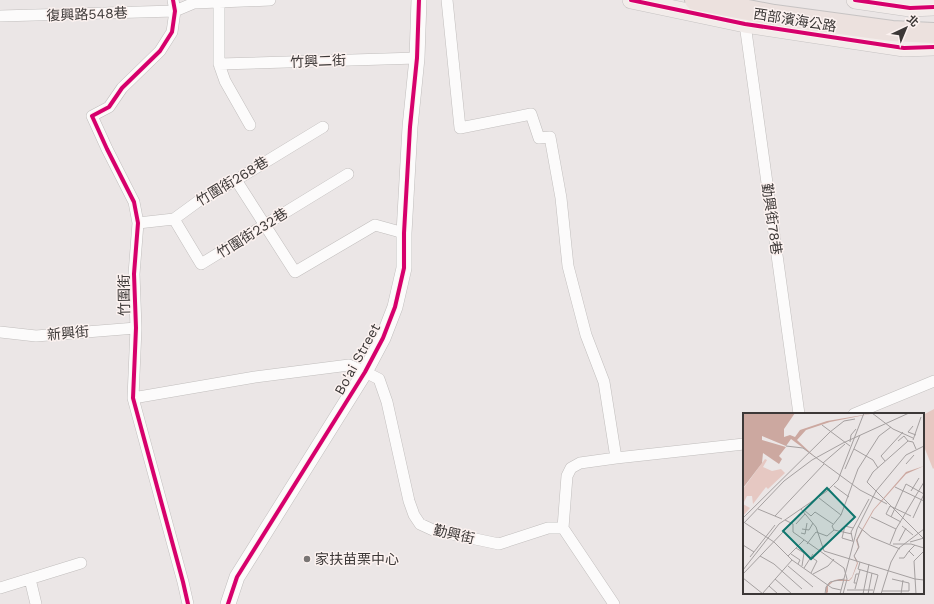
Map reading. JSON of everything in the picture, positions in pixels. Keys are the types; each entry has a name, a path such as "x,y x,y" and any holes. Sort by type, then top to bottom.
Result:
{"highway":[{"path":"695,0 774,15 892,31"},
{"path":"770,1 900,19 934,20"},
{"path":"811,34 892,31 934,33"}],"main road":[{"name":"西部濱海公路","path":"631,0 745,24 904,48 934,47"},
{"path":"855,0 910,8 934,7"}],"street":[{"path":"174,5 270,0"},
{"name":"Bo'ai Street","path":"228,604 237,577 365,372 383,338 395,307 404,268 404,233 410,127 417,58 419,0"},
{"path":"447,0 460,128 531,114 539,138 550,137 561,198 568,266 586,335 604,382 616,458"},
{"path":"220,3 219,64 225,80 250,126"},
{"name":"復興路548巷","path":"0,16 174,5"},
{"name":"竹圍街","path":"174,5 172,32 160,51 122,88 109,107 92,116 134,202 138,223 134,274 136,328 133,398 188,604"},
{"name":"勤興街78巷","path":"745,24 799,413"},
{"name":"竹興二街","path":"219,64 417,58"},
{"name":"竹圍街268巷","path":"138,223 174,219 200,200 323,127"},
{"name":"竹圍街232巷","path":"174,219 202,264 348,174"},
{"path":"236,180 295,272 375,225 404,233"},
{"name":"新興街","path":"0,332 36,336 136,328"},
{"path":"133,398 255,377 348,365 365,372"},
{"name":"勤興街","path":"365,372 379,380 387,402 409,501 414,515 420,524 433,530 499,544 548,528 563,528"},
{"path":"856,413 934,381"},
{"path":"614,604 563,528 567,476 571,468 580,463 743,444"},
{"path":"0,588 81,563"},
{"path":"30,579 36,604"}],"shaded area":[{"path":"934,409 933,469 924,446 924,414"}],"cycle path":[{"path":"173,0 175,11 172,32 160,51 122,88 109,107 92,116 134,202 138,223 134,274 136,328 133,398 188,604"},
{"path":"228,604 237,577 365,372 383,338 395,307 404,268 404,233 410,127 417,58 419,0"},
{"path":"631,0 745,24 904,48 934,47"},
{"path":"855,0 910,8 934,7"}],"place":[{"name":"家扶苗栗中心","path":"307,559"}]}
